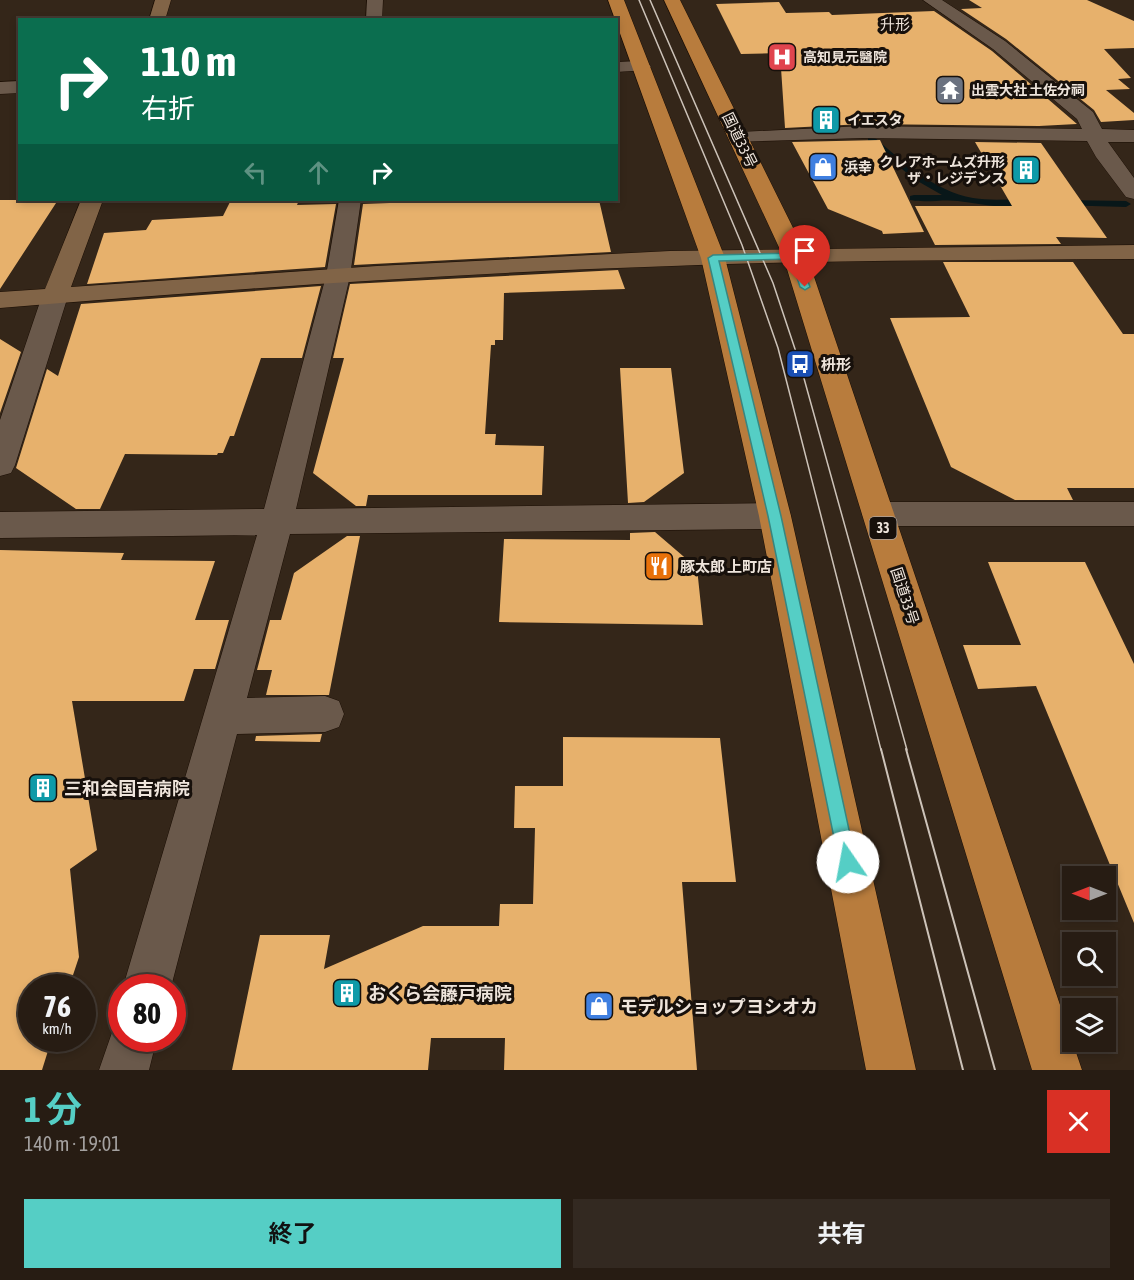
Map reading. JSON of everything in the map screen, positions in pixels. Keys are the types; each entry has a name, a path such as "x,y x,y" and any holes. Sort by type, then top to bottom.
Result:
{"highway":[{"path":"616,0 629,67 713,258 775,516 891,1070"},
{"name":"国道33号","path":"672,0 795,256 1057,1070"}],"street":[{"path":"158,18 163,0"},
{"path":"374,18 375,0"},
{"path":"931,0 999,45 1086,116 1103,153 1134,192"},
{"path":"0,88 18,87"},
{"path":"740,138 863,132 1134,136"},
{"path":"0,465 55,296 92,201"},
{"path":"151,974 276,524 338,276 350,201"},
{"path":"0,300 338,276 713,258 1134,252"},
{"path":"878,514 1134,514"},
{"path":"0,525 276,524 775,516"},
{"path":"222,716 326,714"},
{"path":"124,1070 129,1052"}],"building":[{"path":"969,0 1087,0 1134,21 1134,48 1104,49 1131,78 1118,79 1130,89 1106,90 1134,113 1134,120 1101,122 1094,110 1006,39 961,9 982,8"},
{"path":"779,2 786,13 829,12 832,15 934,11 992,51 1077,124 1039,126 863,124 785,128 780,53 741,54 716,4"},
{"path":"880,140 924,232 883,234 882,231 828,209 792,142"},
{"path":"975,142 1041,143 1107,238 1056,237 1061,244 935,245 915,206 1012,206"},
{"path":"0,200 57,201 0,289"},
{"path":"230,201 299,201 297,205 336,204 325,267 87,284 104,233 146,230 152,220 223,216"},
{"path":"442,201 599,201 611,252 354,265 363,204"},
{"path":"943,262 1073,262 1123,334 1134,334 1134,488 1067,488 1073,500 1015,500 951,467 890,318 970,317"},
{"path":"618,270 625,289 504,293 503,340 495,340 495,345 491,345 485,434 496,434 495,445 544,446 542,495 368,495 366,506 356,506 313,473 344,358 333,358 350,284"},
{"path":"321,286 302,358 261,358 234,436 230,436 223,453 217,455 125,454 100,509 76,509 16,468 47,369 58,376 81,304"},
{"path":"0,339 21,352 0,413"},
{"path":"620,368 671,368 684,473 644,502 628,503"},
{"path":"655,532 697,568 703,625 499,622 504,539 630,540 630,533"},
{"path":"347,536 360,536 329,695 266,695 272,670 257,670 270,620 281,620 294,573"},
{"path":"0,550 124,553 121,560 215,561 195,620 229,620 215,669 194,669 184,701 72,701 97,850 70,869 79,957 73,974 18,974 18,1052 48,1052 42,1070 0,1070"},
{"path":"988,562 1085,562 1134,664 1134,923 1116,879 1116,866 1110,866 1036,686 978,689 963,645 1021,645"},
{"path":"322,734 320,742 255,741 256,736"},
{"path":"563,737 720,738 736,882 682,882 697,1070 504,1070 505,1038 431,1038 428,1070 232,1070 260,935 330,935 324,969 423,926 499,926 500,904 533,904 535,828 514,828 515,786 563,786"}],"waterway":[{"path":"871,139 918,177 958,198 994,203 1029,202"},
{"path":"914,198 953,198"},
{"path":"1062,203 1126,204"}],"tram line":[{"path":"639,0 742,245 778,348 881,750"},
{"path":"650,0 773,283 800,364 907,750"},
{"path":"881,749 963,1070"},
{"path":"906,749 995,1070"}],"place":[{"name":"高知見元醫院","path":"782,57"},
{"name":"出雲大社 土佐分祠","path":"950,90"},
{"name":"イエスタ","path":"826,120"},
{"name":"浜幸","path":"823,167"},
{"name":"クレアホームズ升形 ザ・レジデンス","path":"1026,170"},
{"name":"枡形","path":"800,364"},
{"name":"豚太郎 上町店","path":"659,566"},
{"name":"三和会国吉病院","path":"43,788"},
{"name":"おくら会藤戸病院","path":"347,993"},
{"name":"モデルショップヨシオカ","path":"599,1006"}],"district":[{"name":"升形","path":"895,24"}],"route":[{"path":"805,287 795,256 713,258 775,516 848,862"}]}
